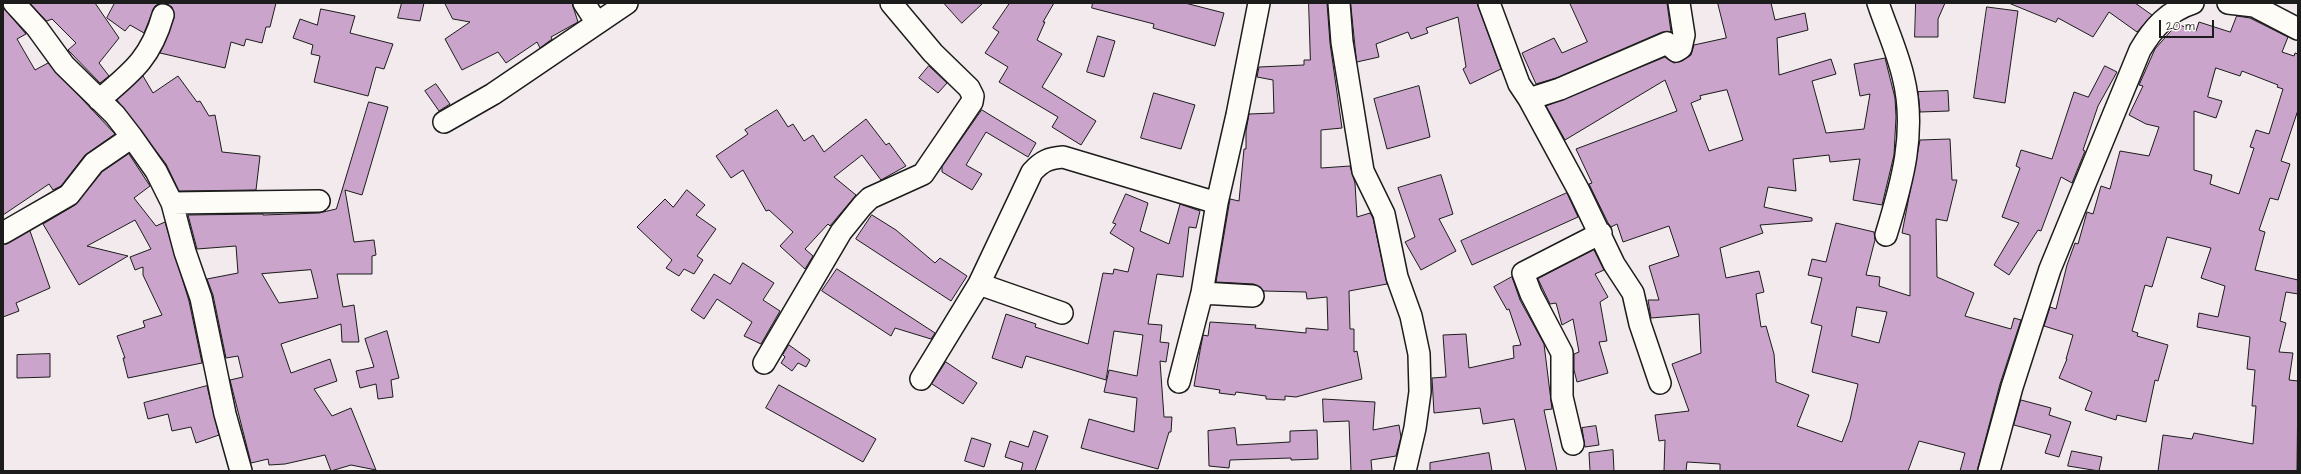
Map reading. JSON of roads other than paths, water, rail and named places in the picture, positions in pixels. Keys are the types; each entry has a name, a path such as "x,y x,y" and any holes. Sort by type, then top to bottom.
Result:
{"street":[{"path":"14,3 37,28 64,65 99,100 132,137 156,171 172,203 185,252 201,298 225,414 241,471"},
{"path":"584,3 597,23"},
{"path":"444,122 493,94 627,3"},
{"path":"764,363 841,232 870,198 923,174 972,102 973,96 969,88 933,53 892,3"},
{"path":"1179,382 1202,293 1217,203 1237,115 1259,3"},
{"path":"1339,3 1342,42 1363,171 1384,214 1396,277 1411,316 1419,354 1420,392 1415,428 1405,471"},
{"path":"1489,3 1519,84 1529,99 1601,233 1614,264 1632,293 1640,324 1660,383"},
{"path":"1529,99 1560,89 1667,43 1676,51 1681,48 1684,35 1678,3"},
{"path":"1878,3 1903,75 1908,104 1908,134 1904,175 1886,235"},
{"path":"1989,471 2012,387 2050,269 2140,50 2151,30 2181,7 2193,3"},
{"path":"2228,3 2254,4 2298,28"},
{"path":"99,100 143,59 152,47 163,15"},
{"path":"3,233 69,195 94,163 132,137"},
{"path":"921,379 979,284 1032,172 1049,158 1064,157 1217,203"},
{"path":"172,203 319,201"},
{"path":"1573,444 1562,398 1562,352 1531,294 1523,273 1601,233"},
{"path":"979,284 1062,313"},
{"path":"1202,293 1253,296"}]}
